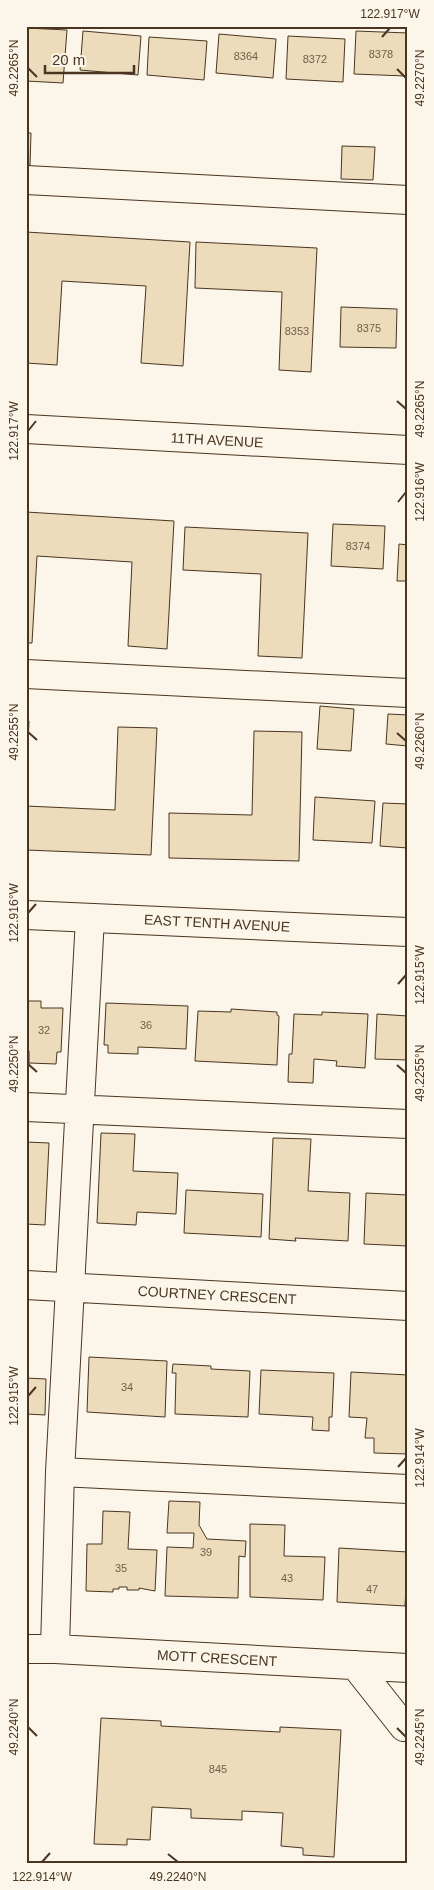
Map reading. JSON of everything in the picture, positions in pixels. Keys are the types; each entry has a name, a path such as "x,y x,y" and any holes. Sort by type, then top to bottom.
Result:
{"street":[{"path":"26,180 408,200"},
{"name":"11TH AVENUE","path":"26,429 408,450"},
{"path":"26,674 408,693"},
{"name":"EAST TENTH AVENUE","path":"26,915 408,932"},
{"path":"55,1649 60,1472 90,918"},
{"path":"26,1107 408,1124"},
{"name":"COURTNEY CRESCENT","path":"26,1285 408,1306"},
{"path":"60,1472 408,1489"},
{"name":"MOTT CRESCENT","path":"26,1649 408,1668"},
{"path":"355,1666 404,1727"}],"building":[{"path":"26,28 67,30 63,83 26,81"},
{"path":"83,31 141,36 138,75 80,70"},
{"path":"356,31 408,33 406,76 354,74"},
{"path":"219,34 276,39 273,78 216,73"},
{"path":"288,36 345,39 343,82 286,79"},
{"path":"149,37 207,41 204,80 147,75"},
{"path":"26,133 31,133 30,165 26,165"},
{"path":"342,146 375,147 373,180 341,179"},
{"path":"26,232 190,242 183,366 141,363 146,286 62,281 57,365 26,363"},
{"path":"196,242 317,248 311,372 279,370 282,292 195,288"},
{"path":"406,294 408,294 408,351 406,351"},
{"path":"341,307 397,309 396,348 340,347"},
{"path":"26,512 174,521 167,649 128,646 132,562 37,556 32,643 26,643"},
{"path":"333,524 385,526 383,569 331,566"},
{"path":"185,527 308,533 302,658 258,656 261,574 183,570"},
{"path":"399,544 408,545 408,581 397,581"},
{"path":"320,706 354,709 351,751 317,749"},
{"path":"388,714 408,715 408,746 386,744"},
{"path":"26,721 29,721 26,790"},
{"path":"118,727 157,728 151,855 26,850 26,806 115,810"},
{"path":"254,731 302,732 299,861 169,858 169,813 252,815"},
{"path":"315,797 375,801 372,843 313,840"},
{"path":"383,803 408,804 408,848 380,846"},
{"path":"26,1001 41,1001 41,1008 63,1008 61,1052 57,1052 56,1064 29,1063 29,1051 26,1051"},
{"path":"106,1003 188,1006 186,1049 138,1047 138,1054 108,1053 108,1045 104,1045"},
{"path":"231,1009 277,1012 279,1016 277,1065 195,1061 198,1011 231,1012"},
{"path":"322,1012 368,1014 365,1068 336,1066 337,1061 314,1059 313,1083 288,1082 289,1054 292,1054 294,1014 322,1015"},
{"path":"377,1014 408,1016 408,1060 375,1059"},
{"path":"101,1133 135,1134 133,1171 178,1173 176,1214 137,1212 136,1225 97,1223"},
{"path":"273,1138 311,1139 308,1191 350,1193 348,1241 295,1238 296,1241 269,1239"},
{"path":"26,1142 49,1143 45,1225 26,1224"},
{"path":"186,1190 263,1194 261,1237 184,1233"},
{"path":"366,1193 408,1195 408,1246 364,1244"},
{"path":"89,1357 167,1361 165,1417 87,1412"},
{"path":"173,1364 211,1366 211,1369 250,1371 248,1417 175,1414 176,1373 172,1373"},
{"path":"261,1370 334,1373 332,1417 329,1417 329,1431 312,1430 313,1417 259,1414"},
{"path":"351,1372 408,1375 408,1454 374,1453 374,1438 365,1438 367,1418 349,1417"},
{"path":"26,1378 46,1379 45,1415 26,1414"},
{"path":"169,1501 200,1502 199,1525 207,1539 246,1541 245,1557 239,1556 238,1598 165,1596 167,1547 193,1548 194,1533 167,1533"},
{"path":"103,1511 130,1512 128,1549 157,1550 155,1591 139,1588 139,1590 127,1590 127,1587 119,1587 119,1589 113,1589 113,1592 86,1591 87,1544 102,1544"},
{"path":"250,1524 285,1525 284,1556 325,1557 323,1600 250,1597"},
{"path":"339,1548 408,1552 405,1606 337,1602"},
{"path":"101,1718 161,1721 161,1726 280,1732 280,1727 341,1730 334,1857 303,1855 303,1848 281,1846 283,1813 242,1811 242,1820 191,1818 191,1809 152,1807 150,1840 127,1839 127,1845 94,1844"}]}
